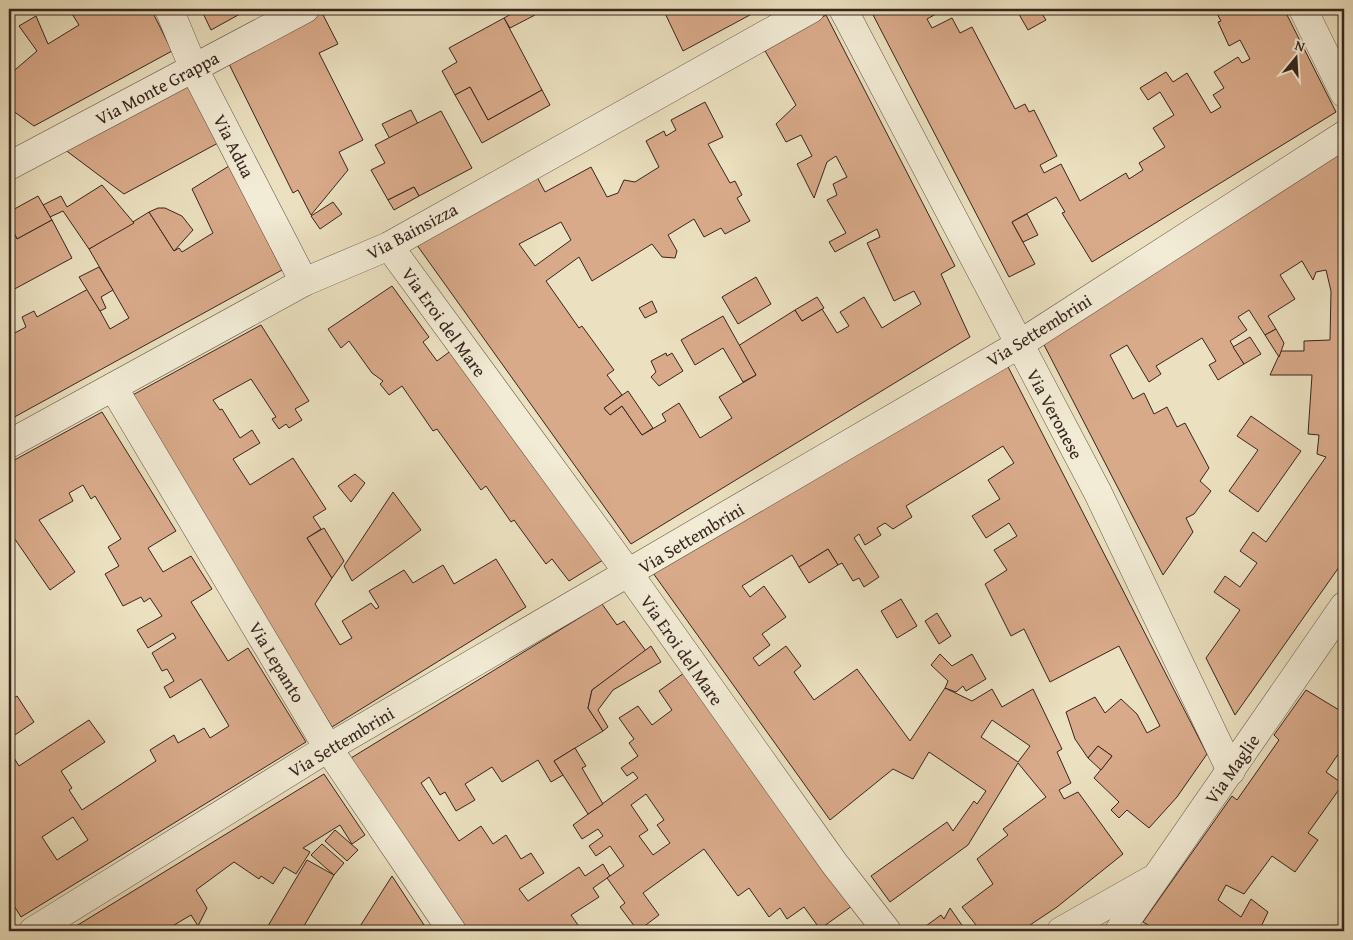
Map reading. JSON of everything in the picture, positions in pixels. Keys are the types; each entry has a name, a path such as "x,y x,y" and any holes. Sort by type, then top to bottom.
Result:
{"street":[{"name":"Via Adua","path":"169,9 194,69 304,282"},
{"name":"Via Monte Grappa","path":"9,166 305,9"},
{"name":"Via Bainsizza","path":"9,444 304,282 389,246 811,9"},
{"name":"Via Veronese","path":"842,9 1018,345 1098,493 1231,771"},
{"path":"1303,9 1344,93"},
{"name":"Via Settembrini","path":"33,931 328,748 1018,345 1344,135"},
{"name":"Via Eroi del Mare","path":"389,246 628,574 834,863 887,931"},
{"name":"Via Lepanto","path":"113,387 328,748 452,931"},
{"name":"Via Maglie","path":"1125,929 1157,877 1344,606"},
{"path":"1061,931 1157,877"}],"building":[{"path":"69,9 151,9 172,51 34,126 9,108 9,75 37,51 19,26 36,16 48,44 79,25"},
{"path":"201,9 249,9 211,30"},
{"path":"320,9 338,44 319,53 363,140 339,152 348,170 311,215 298,190 293,193 227,60"},
{"path":"520,9 532,9 535,15 510,28 504,18"},
{"path":"663,9 761,9 683,51"},
{"path":"870,9 945,9 927,19 932,28 952,18 960,33 972,27 1015,109 1025,104 1029,112 1034,110 1057,156 1040,165 1044,173 1061,164 1080,201 1126,173 1129,179 1143,170 1139,163 1165,147 1153,128 1174,115 1160,92 1148,100 1140,88 1166,72 1173,82 1187,73 1211,113 1221,107 1213,95 1224,88 1214,72 1238,57 1242,63 1250,59 1240,40 1229,46 1218,22 1221,21 1216,9 1284,9 1336,112 1092,262 1062,213 1065,212 1056,197 1012,222 1035,264 1009,277"},
{"path":"1016,9 1039,9 1046,20 1028,30"},
{"path":"1335,9 1344,9 1344,27"},
{"path":"826,15 955,266 941,274 970,337 631,544 414,241 536,175 545,192 591,167 607,197 618,193 624,180 635,182 659,167 646,141 664,131 666,136 676,130 671,120 705,102 723,137 708,144 730,183 735,181 742,195 737,198 750,221 725,234 721,228 704,237 694,219 668,235 677,251 675,258 662,257 652,244 592,281 579,257 546,281 579,328 582,326 614,370 607,375 622,395 604,408 610,415 622,406 642,435 666,421 662,414 679,403 700,438 732,418 719,397 756,375 738,346 795,310 802,321 822,309 837,333 849,326 840,312 864,297 882,328 921,304 914,291 894,301 867,243 880,237 877,229 835,252 829,242 846,233 827,200 837,195 833,184 847,177 836,156 827,162 814,198 797,164 812,156 801,135 786,142 776,124 796,105 764,49","holes":["561,222 571,240 535,266 519,244"]},
{"path":"504,18 542,90 488,120 470,87 455,95 442,71 457,62 449,48"},
{"path":"188,82 218,143 124,194 64,149"},
{"path":"470,87 488,120 542,90 550,105 482,143 455,95"},
{"path":"411,110 418,124 390,139 382,124"},
{"path":"441,111 472,168 419,196 414,187 388,200 371,170 385,163 375,145"},
{"path":"1344,150 1344,560 1235,715 1206,658 1240,610 1214,592 1225,576 1240,587 1257,563 1240,551 1253,532 1266,542 1326,457 1317,454 1319,435 1308,434 1312,375 1270,375 1281,351 1304,351 1304,341 1330,340 1331,291 1326,270 1316,272 1313,280 1302,261 1280,275 1295,299 1268,316 1276,329 1265,335 1249,310 1238,317 1247,330 1230,341 1244,364 1218,380 1209,365 1216,361 1202,338 1156,366 1161,374 1149,382 1127,345 1110,355 1133,399 1144,393 1154,414 1167,407 1177,427 1185,423 1209,468 1200,481 1211,491 1194,514 1186,518 1193,532 1163,575 1041,339"},
{"path":"229,166 282,270 9,420 9,336 26,327 22,317 34,311 37,317 88,289 110,329 129,318 89,249 149,212 174,251 179,248 182,252 213,233 192,189"},
{"path":"102,185 134,223 89,249 63,211 50,217 43,205 61,196 67,207"},
{"path":"414,187 419,196 394,210 388,200"},
{"path":"38,196 52,220 17,239 9,223 9,212"},
{"path":"333,202 342,214 320,229 311,216"},
{"path":"158,208 165,208 182,216 193,230 174,251 149,212"},
{"path":"1027,214 1038,235 1023,242 1012,222"},
{"path":"52,220 72,258 9,292 9,223 17,239"},
{"path":"99,267 113,290 101,297 106,308 100,311 79,277"},
{"path":"756,277 771,304 738,324 722,297"},
{"path":"392,286 429,337 423,342 437,361 452,350 603,560 569,581 552,559 546,564 514,520 511,522 486,486 481,490 437,429 433,431 402,386 389,395 380,384 383,381 372,373 349,341 341,348 328,329"},
{"path":"817,297 824,308 802,321 795,310"},
{"path":"652,301 657,312 645,318 639,308"},
{"path":"723,316 756,375 743,382 723,348 695,365 681,340"},
{"path":"261,325 309,401 295,409 302,420 289,428 286,424 279,429 272,419 276,417 251,379 213,400 220,410 222,409 240,438 252,430 260,443 233,459 250,485 293,458 326,509 313,517 321,529 307,538 332,578 315,604 340,645 352,638 342,621 371,603 376,609 379,607 369,591 404,570 413,583 443,565 454,584 496,559 526,607 332,727 129,397"},
{"path":"1276,329 1284,343 1279,357 1265,335"},
{"path":"1250,337 1261,354 1244,364 1233,347"},
{"path":"666,353 667,356 672,353 683,371 659,386 651,377 656,372 651,361"},
{"path":"1004,359 1207,754 1177,797 1149,828 1127,810 1119,818 1111,810 1119,802 1094,778 1112,756 1098,746 1088,758 1075,739 1066,712 1095,697 1105,713 1121,699 1137,714 1147,733 1160,726 1119,646 1050,682 1024,629 1011,636 985,584 1007,570 994,550 1017,536 1009,523 986,538 972,516 1000,499 988,480 1014,463 1003,446 906,506 912,517 893,529 885,523 877,528 881,535 865,545 859,534 854,538 879,577 864,587 859,578 853,581 842,563 838,565 828,549 799,567 792,555 742,586 750,597 764,586 786,617 762,634 770,645 753,658 759,666 786,646 801,666 794,672 814,700 857,669 910,741 945,688 972,701 992,689 1002,707 1033,689 1062,749 1057,752 1071,783 1059,790 1064,799 1078,792 1123,854 1057,907 1021,931 966,931 976,925 962,907 993,884 977,859 1008,835 1003,829 1046,797 1018,763 968,845 890,902 871,876 947,822 953,831 974,801 977,804 986,791 929,752 913,779 893,769 830,820 653,573","holes":["992,720 1030,746 1018,762 981,737"]},
{"path":"628,391 653,428 642,435 622,406 610,415 604,408"},
{"path":"102,412 176,531 148,548 163,572 191,556 212,589 191,602 228,661 248,648 306,742 21,917 9,898 9,750 19,766 89,720 105,742 61,771 72,788 69,790 82,810 156,761 150,750 174,735 178,743 204,728 210,738 229,726 201,679 170,698 164,687 174,681 167,669 162,671 152,653 176,638 173,633 148,648 137,630 162,616 150,598 144,602 141,597 123,606 105,574 119,566 108,547 121,539 95,496 91,499 83,485 69,493 73,501 39,520 75,572 50,590 9,533 9,463","holes":["73,817 88,840 57,860 42,837"]},
{"path":"1251,416 1301,451 1258,512 1229,491 1258,450 1237,436"},
{"path":"355,474 365,483 351,502 338,486"},
{"path":"393,492 421,530 352,581 344,566"},
{"path":"324,528 344,561 332,578 307,538"},
{"path":"828,549 838,565 809,583 799,567"},
{"path":"901,599 917,626 897,638 881,611"},
{"path":"602,604 617,625 624,621 646,651 592,690 588,708 603,731 554,761 563,775 551,782 538,760 502,782 492,767 465,784 475,800 456,811 445,792 440,795 429,777 421,783 459,841 481,826 493,844 506,835 521,859 531,853 544,873 519,889 528,901 579,867 585,876 603,864 610,876 593,888 599,897 571,915 578,925 570,931 467,931 351,758"},
{"path":"937,613 951,636 939,644 925,621"},
{"path":"651,646 661,662 613,690 598,710 608,727 603,731 588,708 592,690"},
{"path":"940,654 952,666 972,654 986,679 966,691 963,686 956,692 945,688 948,681 931,665"},
{"path":"684,673 852,906 820,929 804,907 787,919 780,908 769,917 749,888 738,896 704,849 643,893 659,915 638,931 620,907 625,903 607,878 624,866 610,846 596,856 589,846 603,836 598,829 582,839 573,825 638,778 633,772 627,776 621,768 638,756 629,743 634,739 619,718 638,706 652,725 672,710 659,691","holes":["646,794 664,820 657,825 670,843 653,855 639,836 648,830 631,805"]},
{"path":"1306,690 1344,713 1344,756 1339,753 1326,772 1343,784 1308,833 1318,840 1295,872 1272,856 1244,894 1226,885 1218,900 1241,917 1251,899 1268,912 1259,931 1158,931 1143,922 1232,796 1237,800 1279,740 1274,735"},
{"path":"17,696 34,722 9,739 9,701"},
{"path":"1098,746 1112,756 1101,770 1088,758"},
{"path":"575,748 586,766 582,768 603,804 588,814 554,761"},
{"path":"324,774 365,835 352,844 340,825 303,848 310,852 296,874 284,867 273,884 261,876 259,879 234,862 196,890 207,908 198,926 191,915 164,931 68,931"},
{"path":"335,830 358,850 347,861 325,841"},
{"path":"322,844 344,863 334,875 311,855"},
{"path":"307,860 334,875 301,931 265,931"},
{"path":"392,876 428,931 357,931"},
{"path":"950,908 966,931 919,931 941,915 944,919"}]}
